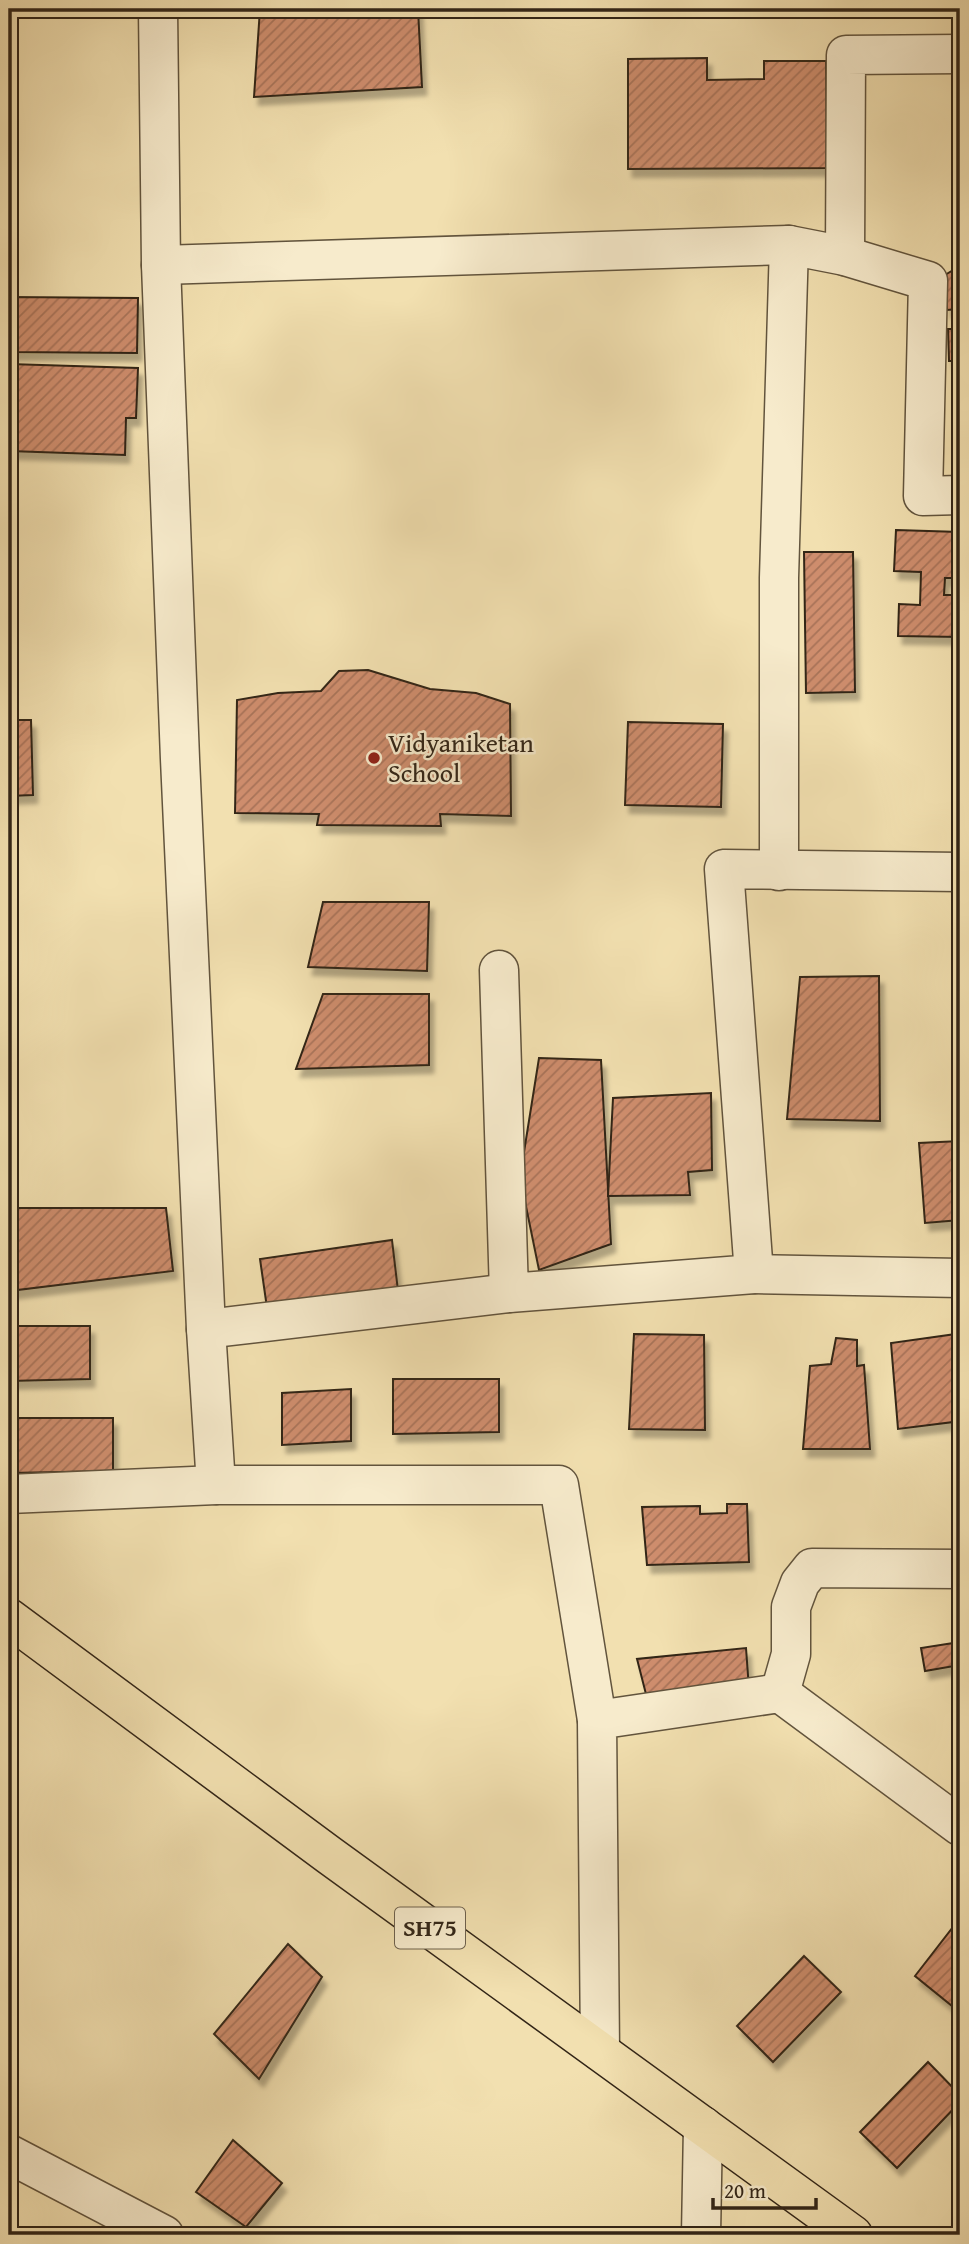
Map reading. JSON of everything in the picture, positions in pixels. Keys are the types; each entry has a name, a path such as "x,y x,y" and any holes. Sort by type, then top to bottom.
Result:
{"main road":[{"name":"SH75","path":"9,1618 329,1855 853,2235"}],"street":[{"path":"158,9 162,265 180,759 206,1329 216,1485"},
{"path":"845,256 846,55 960,54"},
{"path":"162,265 789,245 845,256 928,281 923,496 960,495"},
{"path":"779,871 779,578 789,245"},
{"path":"754,1273 724,869 960,872"},
{"path":"499,970 509,1293"},
{"path":"206,1329 509,1293 754,1273 960,1278"},
{"path":"9,1494 216,1485 559,1485 597,1720 600,2051"},
{"path":"780,1693 791,1654 791,1607 800,1583 812,1568 960,1569"},
{"path":"597,1720 780,1693 960,1826"},
{"path":"701,2235 703,2126"},
{"path":"9,2154 164,2235"}],"building":[{"path":"260,9 418,9 422,87 254,97"},
{"path":"707,58 707,80 764,79 764,61 826,61 827,168 628,169 628,59"},
{"path":"960,266 960,309 947,310 945,275"},
{"path":"9,297 138,298 137,353 9,352"},
{"path":"948,329 960,329 960,361 949,361"},
{"path":"9,364 138,368 136,418 126,418 125,455 9,451"},
{"path":"953,383 960,383 960,419 954,409"},
{"path":"896,530 960,532 960,578 945,578 944,595 960,595 960,637 898,636 899,604 920,605 921,572 894,571"},
{"path":"804,552 853,552 855,692 806,693"},
{"name":"Vidyaniketan School","path":"368,670 430,689 476,693 510,704 511,816 440,814 441,826 317,825 319,814 235,813 237,700 278,693 321,691 339,671"},
{"path":"9,720 31,720 33,795 9,796"},
{"path":"628,722 723,724 721,807 625,805"},
{"path":"323,902 429,902 427,971 308,967"},
{"path":"879,976 880,1121 787,1119 800,977"},
{"path":"323,994 429,994 429,1065 296,1069"},
{"path":"539,1058 601,1060 611,1244 539,1270 520,1177"},
{"path":"711,1093 712,1170 688,1172 690,1195 608,1196 613,1098"},
{"path":"960,1141 960,1220 925,1223 919,1143"},
{"path":"9,1208 166,1208 173,1271 9,1291"},
{"path":"392,1240 398,1291 267,1308 260,1259"},
{"path":"9,1326 90,1326 90,1379 9,1381"},
{"path":"634,1334 704,1335 705,1430 629,1429"},
{"path":"956,1334 953,1422 898,1429 891,1343"},
{"path":"836,1338 857,1340 857,1366 864,1365 870,1449 803,1449 810,1366 831,1364"},
{"path":"393,1379 499,1379 499,1432 393,1434"},
{"path":"351,1389 351,1441 282,1445 282,1393"},
{"path":"9,1418 113,1418 113,1471 9,1473"},
{"path":"727,1504 747,1504 749,1562 647,1565 642,1507 700,1506 700,1514 727,1513"},
{"path":"960,1642 960,1665 925,1671 921,1648"},
{"path":"746,1648 749,1689 648,1702 637,1659"},
{"path":"960,1918 960,2006 957,2010 915,1976"},
{"path":"288,1944 322,1977 259,2079 214,2034"},
{"path":"804,1956 841,1992 773,2062 737,2026"},
{"path":"928,2062 960,2095 960,2102 897,2168 860,2132"},
{"path":"233,2140 282,2183 246,2227 196,2192"}],"place":[{"name":"Vidyaniketan School","path":"374,758"}]}
